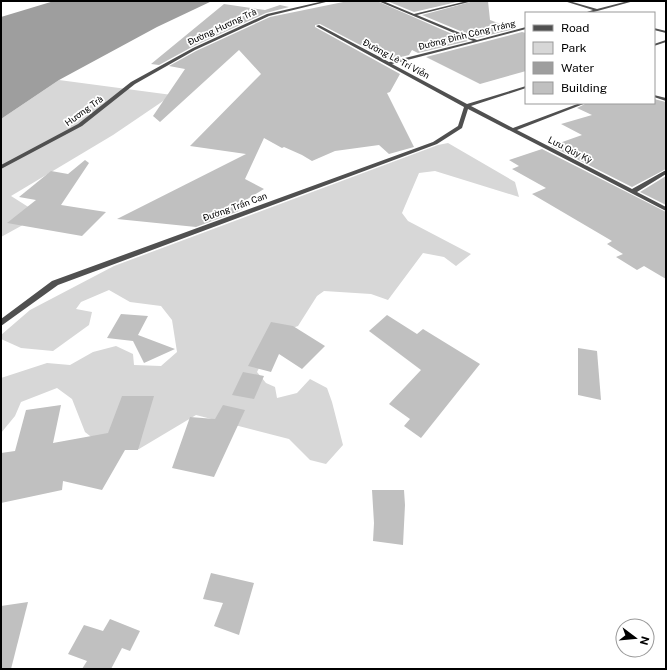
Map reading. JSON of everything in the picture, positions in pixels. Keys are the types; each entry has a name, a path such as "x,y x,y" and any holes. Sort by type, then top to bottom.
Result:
{"street":[{"name":"Đường Hương Trà","path":"172,61 260,18 328,1"},
{"path":"380,1 477,41"},
{"path":"413,14 471,1"},
{"path":"566,1 601,12"},
{"path":"589,12 632,1"},
{"name":"Đường Lê Trí Viễn","path":"318,26 467,106"},
{"name":"Đường Đinh Công Tráng","path":"388,64 525,28"},
{"path":"655,29 666,32"},
{"path":"655,45 666,41"},
{"name":"Hương Trà","path":"1,167 80,125 125,89 172,61"},
{"path":"467,106 525,87"},
{"path":"655,96 666,100"},
{"path":"513,130 581,104"},
{"name":"Lưu Qúy Kỳ","path":"467,106 666,209"},
{"name":"Đường Trần Can","path":"1,323 55,283 435,143 460,127 467,106"},
{"path":"632,192 666,172"}],"green space":[{"path":"59,80 172,95 113,135 11,196 41,215 1,237 1,119"},
{"path":"448,143 515,182 519,197 435,171 419,173 402,213 408,221 471,254 456,266 444,257 423,253 388,300 371,294 324,291 317,296 298,326 273,335 257,372 266,383 275,387 277,398 297,393 310,379 327,388 343,445 326,464 310,460 289,439 196,415 139,449 104,447 85,432 72,399 57,388 21,402 15,416 1,433 1,378 47,363 70,365 93,352 116,346 133,354 134,365 161,366 177,352 172,320 161,306 130,302 109,290 81,302 76,309 92,312 89,325 53,351 21,348 1,339 1,335 30,310 114,266 438,145"}],"water":[{"path":"54,1 212,1 157,27 59,80 1,119 1,17"}],"building":[{"path":"348,1 377,1 468,41 418,53 412,50 409,55 389,60 320,24 315,25 315,27 400,74 390,92 387,93 414,147 389,154 379,145 335,151 312,161 284,147 282,148 264,138 245,179 264,189 241,203 247,206 239,211 196,227 117,219 246,154 190,146 261,74 239,50 160,122 153,116 185,69 169,66 196,51 270,17"},
{"path":"387,1 461,1 414,12"},
{"path":"474,1 488,1 490,20 514,29 477,38 422,15"},
{"path":"224,4 265,10 280,5 289,7 266,13 192,47 159,65 151,64"},
{"path":"522,32 525,33 525,71 480,84 426,57"},
{"path":"655,99 666,102 666,169 632,187 551,146 582,135 561,124 592,115 577,108 585,104 655,104"},
{"path":"542,149 666,212 666,279 644,266 637,270 616,257 623,254 607,244 612,241 532,194 546,188 512,169 519,166 509,160"},
{"path":"85,160 89,163 61,205 106,212 82,236 7,223 36,200 19,197 51,171 68,174"},
{"path":"666,176 666,205 640,192"},
{"path":"121,314 148,316 138,335 175,349 144,363 133,341 107,338"},
{"path":"387,315 417,334 423,329 480,364 421,438 404,426 410,419 389,404 421,370 369,331"},
{"path":"271,322 293,326 325,346 302,369 279,354 271,372 248,366"},
{"path":"578,348 597,351 601,400 578,395"},
{"path":"243,372 264,376 254,399 232,395"},
{"path":"122,396 154,396 138,450 125,450 102,490 63,481 62,490 1,503 1,453 15,451 26,410 61,405 53,443 108,433"},
{"path":"223,405 245,410 214,477 172,468 190,417 215,419"},
{"path":"372,490 404,490 405,505 403,545 373,541 374,523"},
{"path":"211,573 254,583 239,635 214,626 223,603 203,599"},
{"path":"28,602 11,669 1,669 1,606"},
{"path":"110,619 140,631 130,651 122,648 111,669 82,669 87,661 68,654 84,625 103,631"}]}
